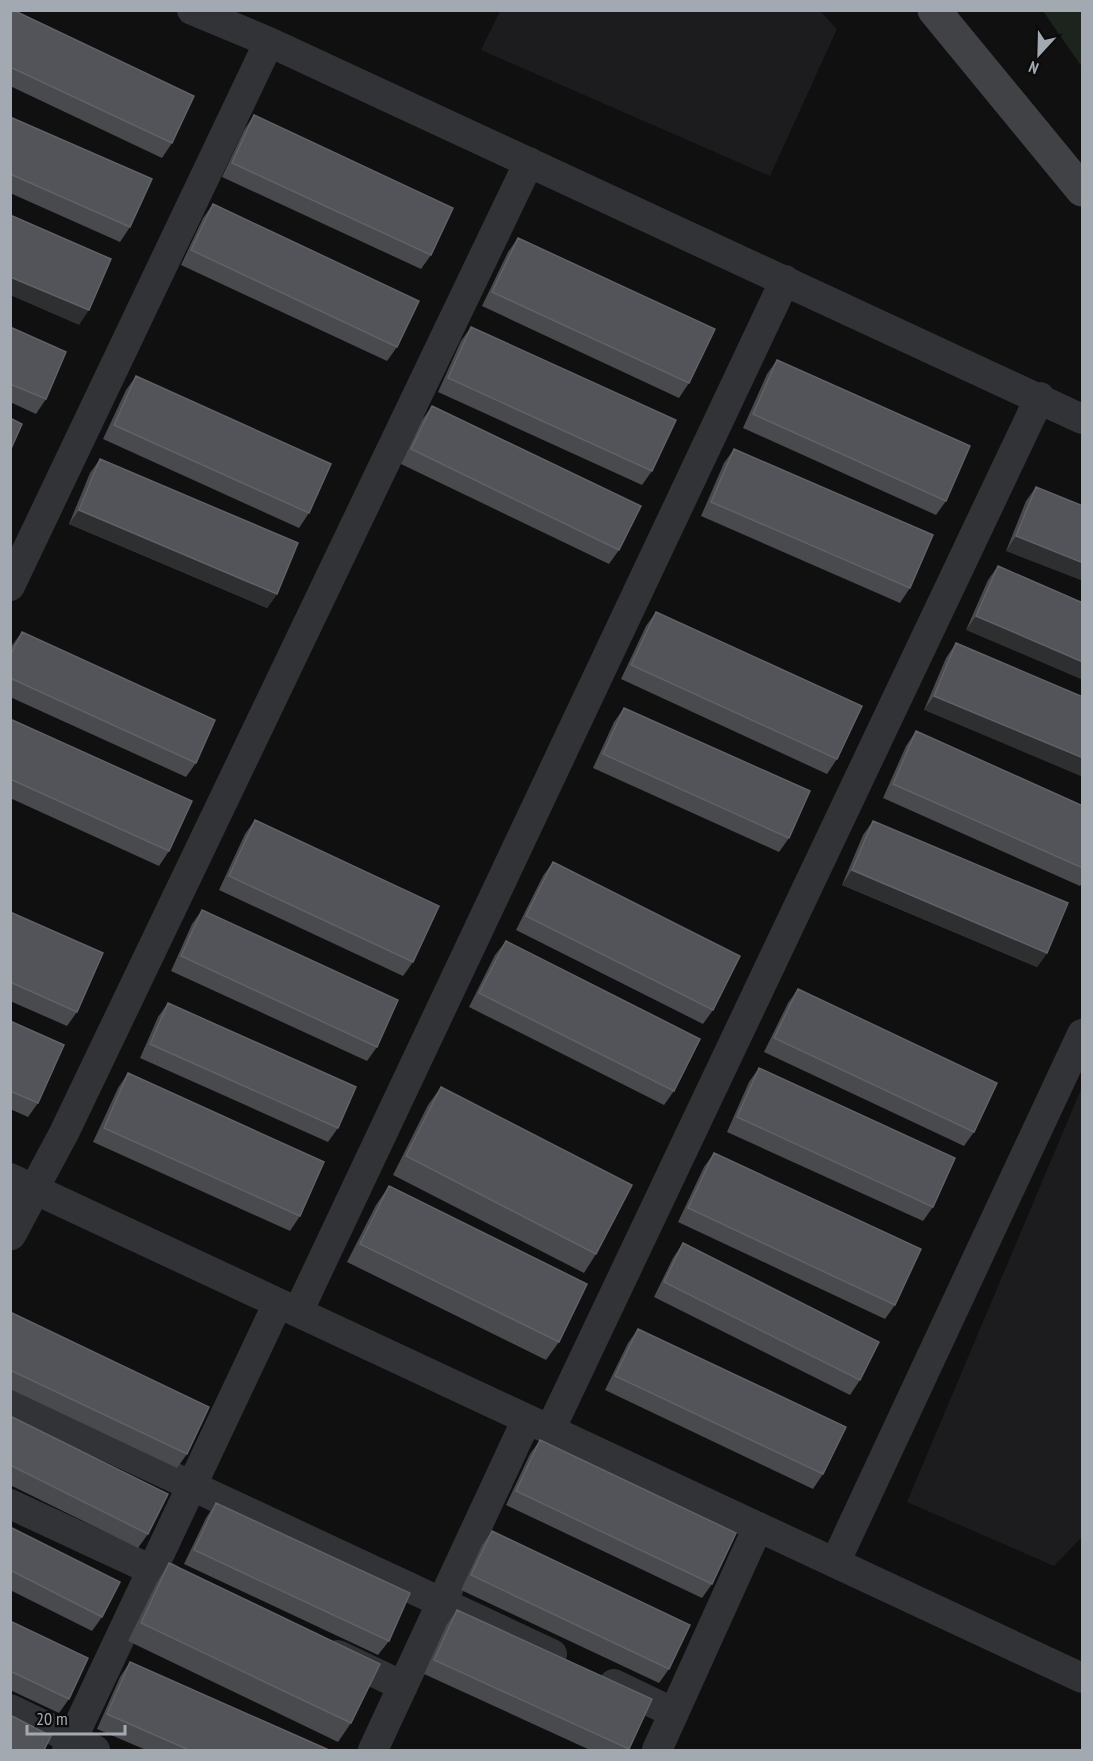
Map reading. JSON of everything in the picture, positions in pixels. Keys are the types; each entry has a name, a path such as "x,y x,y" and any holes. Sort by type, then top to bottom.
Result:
{"main road":[{"path":"934,10 1083,190"}],"street":[{"path":"192,10 269,42 1040,397 1083,419"},
{"path":"10,586 269,42"},
{"path":"10,1234 22,1184 69,1123 529,162"},
{"path":"10,1709 78,1747 152,1570 193,1484 288,1308 785,280"},
{"path":"373,1750 442,1601 538,1424 1040,397"},
{"path":"835,1563 1083,1034"},
{"path":"22,1184 1083,1678"},
{"path":"10,1401 193,1484 674,1713"},
{"path":"10,1504 194,1589"},
{"path":"657,1750 758,1527"},
{"path":"309,1642 403,1686"}],"shaded area":[{"path":"500,11 820,11 837,29 770,176 481,50"},
{"path":"1043,11 1082,11 1082,67"},
{"path":"1082,1087 1082,1537 1054,1566 907,1502"}],"building":[{"path":"10,10 194,96 172,143 10,67"},
{"path":"254,115 453,208 431,255 232,163"},
{"path":"10,117 152,179 130,227 10,174"},
{"path":"213,204 419,301 397,347 191,250"},
{"path":"10,215 111,259 89,310 10,277"},
{"path":"518,238 715,329 689,383 492,292"},
{"path":"10,327 66,352 46,399 10,384"},
{"path":"471,327 676,420 652,471 448,378"},
{"path":"777,360 970,446 946,501 753,414"},
{"path":"136,376 331,464 309,513 114,425"},
{"path":"432,406 641,506 619,550 411,449"},
{"path":"10,418 22,424 10,451"},
{"path":"734,449 933,535 910,588 711,502"},
{"path":"100,459 298,543 277,594 79,510"},
{"path":"1036,487 1083,506 1083,563 1016,536"},
{"path":"998,566 1083,603 1083,662 976,616"},
{"path":"656,612 862,706 837,759 631,665"},
{"path":"22,632 215,720 196,763 10,678 10,656"},
{"path":"956,643 1083,697 1083,758 934,696"},
{"path":"624,708 810,791 789,838 603,754"},
{"path":"10,719 192,801 169,851 10,779"},
{"path":"916,731 1083,806 1083,868 893,784"},
{"path":"255,820 439,906 413,962 229,876"},
{"path":"873,821 1068,903 1047,953 852,870"},
{"path":"553,862 740,956 713,1010 526,916"},
{"path":"202,910 398,1000 377,1047 181,956"},
{"path":"10,912 103,953 77,1012 10,982"},
{"path":"506,941 700,1039 674,1091 479,993"},
{"path":"798,989 997,1083 974,1132 774,1038"},
{"path":"168,1003 356,1087 338,1128 150,1044"},
{"path":"10,1021 64,1045 38,1103 10,1091"},
{"path":"759,1068 955,1158 933,1207 737,1117"},
{"path":"128,1073 324,1162 300,1216 104,1128"},
{"path":"441,1087 632,1185 596,1254 406,1156"},
{"path":"714,1153 921,1249 895,1305 688,1208"},
{"path":"389,1186 587,1284 559,1342 360,1244"},
{"path":"683,1243 879,1342 860,1380 664,1282"},
{"path":"10,1312 209,1407 187,1454 10,1370"},
{"path":"638,1329 846,1427 823,1474 615,1376"},
{"path":"10,1416 168,1494 148,1534 10,1465"},
{"path":"540,1440 736,1533 712,1584 516,1491"},
{"path":"216,1503 410,1593 389,1641 194,1550"},
{"path":"10,1527 120,1582 102,1617 10,1570"},
{"path":"492,1531 690,1625 669,1669 471,1575"},
{"path":"169,1563 380,1664 351,1723 141,1623"},
{"path":"457,1610 652,1699 629,1749 434,1660"},
{"path":"10,1621 88,1658 69,1699 10,1671"},
{"path":"130,1662 329,1750 189,1750 107,1714"},
{"path":"10,1715 51,1736 44,1750 10,1750"}]}
